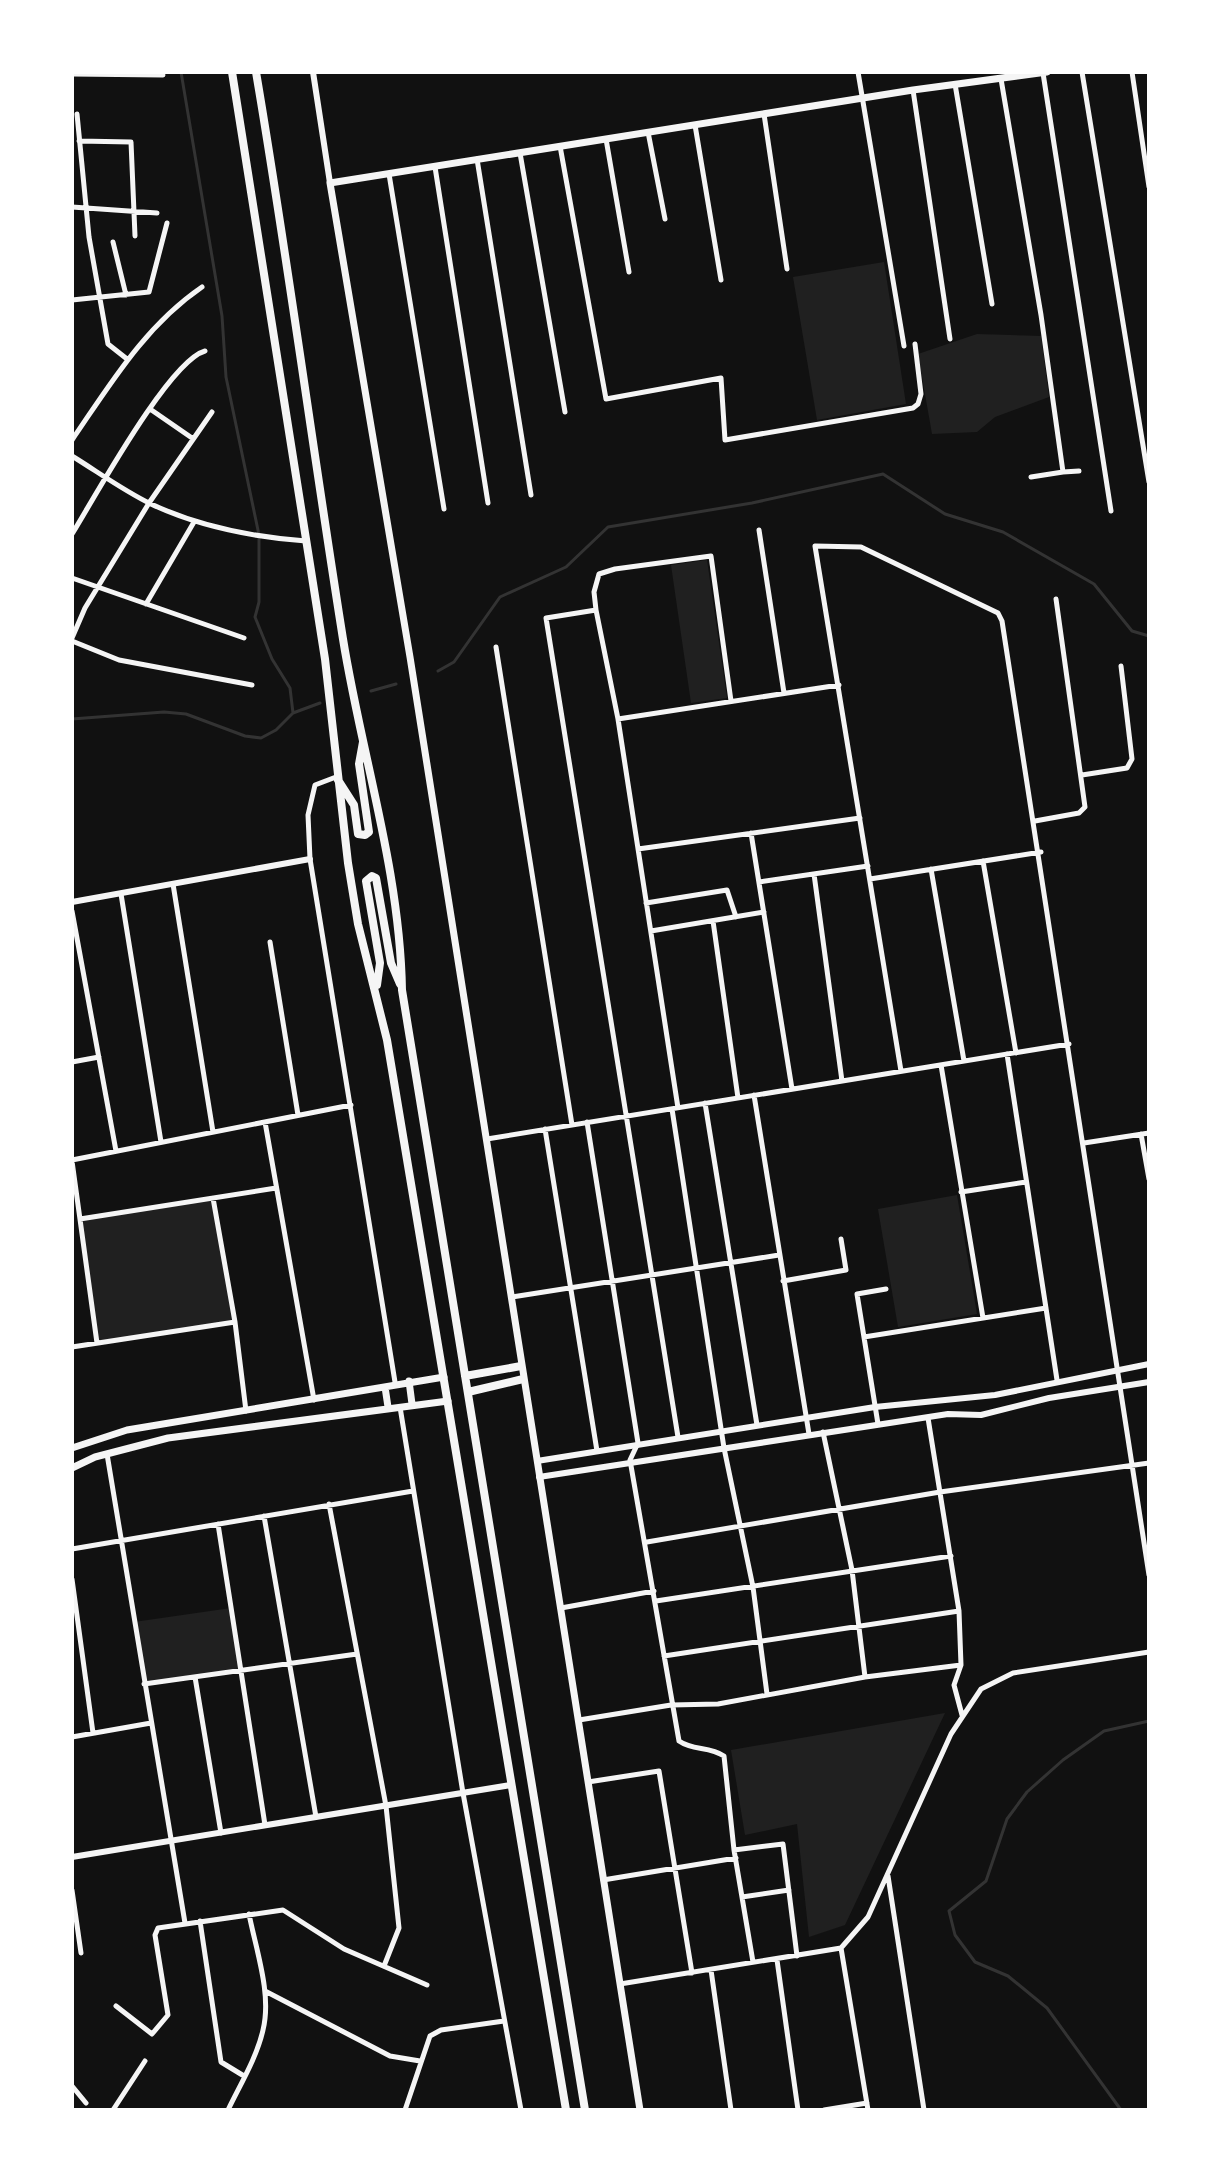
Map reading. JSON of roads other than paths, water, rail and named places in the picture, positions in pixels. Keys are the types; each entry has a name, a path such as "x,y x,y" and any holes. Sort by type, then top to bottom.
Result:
{"highway":[{"path":"232,72 326,673 336,777 358,924 376,990 444,1377 566,2110"},
{"path":"256,72 343,641 399,915 402,990 585,2110"},
{"path":"336,777 354,805 358,834 365,835 369,832 359,764 364,737"},
{"path":"376,990 380,963 366,881 372,876 376,878 391,963 402,990"},
{"path":"465,1376 521,1366"},
{"path":"468,1392 523,1379"},
{"path":"546,1995 564,1991"}],"main road":[{"path":"640,2110 487,1139 330,183 913,90 1045,72"},
{"path":"72,1448 127,1430 314,1401 385,1387 395,1382 444,1377"},
{"path":"409,1381 412,1404"},
{"path":"385,1387 388,1407"},
{"path":"72,1468 106,1453 168,1438 448,1401"}],"street":[{"path":"313,72 330,183"},
{"path":"858,72 904,346"},
{"path":"1045,72 1111,511"},
{"path":"1082,72 1149,482"},
{"path":"1132,72 1149,187"},
{"path":"72,74 163,75"},
{"path":"1000,78 1041,315 1063,472"},
{"path":"955,84 992,304"},
{"path":"913,90 950,339"},
{"path":"77,114 98,296 108,344 127,359"},
{"path":"764,114 787,269"},
{"path":"695,125 721,280"},
{"path":"648,132 665,219"},
{"path":"606,139 629,272"},
{"path":"79,141 131,142 135,236"},
{"path":"560,146 606,399 721,378 725,440 913,408 921,394 915,344"},
{"path":"520,153 565,412"},
{"path":"477,159 531,495"},
{"path":"435,167 488,503"},
{"path":"389,174 444,509"},
{"path":"72,207 157,213"},
{"path":"72,300 147,294 151,290 167,223"},
{"path":"113,242 126,295"},
{"path":"72,440 127,359 164,315 202,287"},
{"path":"72,534 150,409 186,361 205,351"},
{"path":"150,409 192,438"},
{"path":"212,412 149,503 98,587 72,639 119,660 252,685"},
{"path":"72,456 149,503 194,522 306,541"},
{"path":"1031,477 1079,471"},
{"path":"146,604 194,522"},
{"path":"759,530 784,693"},
{"path":"901,1071 815,546 861,547 1000,617 1041,852 1149,1575"},
{"path":"731,701 711,556 599,574 594,592 596,610 618,719 724,1448 743,1526 767,1694"},
{"path":"72,578 244,638"},
{"path":"1035,821 1083,811 1082,775 1056,599"},
{"path":"596,610 546,618 678,1437"},
{"path":"496,647 572,1125"},
{"path":"1082,775 1130,764 1132,750 1121,666"},
{"path":"618,719 839,685"},
{"path":"336,777 315,785 308,815 310,859 395,1382"},
{"path":"638,849 860,818"},
{"path":"751,833 792,1089"},
{"path":"870,879 1041,852"},
{"path":"72,902 310,859"},
{"path":"983,861 1016,1053"},
{"path":"759,882 868,866"},
{"path":"931,869 964,1061"},
{"path":"814,874 842,1081"},
{"path":"173,884 213,1132"},
{"path":"646,903 727,890 736,917"},
{"path":"121,894 161,1142"},
{"path":"72,911 116,1151"},
{"path":"651,931 764,912"},
{"path":"713,921 738,1098"},
{"path":"270,942 298,1115"},
{"path":"487,1139 1069,1044"},
{"path":"1007,1054 1057,1380"},
{"path":"72,1062 99,1057"},
{"path":"941,1065 983,1318"},
{"path":"754,1095 809,1434"},
{"path":"705,1103 757,1425"},
{"path":"97,1343 72,1160 351,1105"},
{"path":"265,1122 314,1401"},
{"path":"587,1122 638,1443 630,1460 647,1542 671,1705 679,1741 688,1747 714,1749 724,1756 734,1850 753,1962"},
{"path":"545,1129 597,1451"},
{"path":"1084,1143 1149,1133"},
{"path":"1141,1134 1149,1179"},
{"path":"961,1192 1026,1182"},
{"path":"80,1219 276,1188"},
{"path":"213,1198 235,1322 246,1412"},
{"path":"783,1281 846,1270 841,1239"},
{"path":"511,1297 779,1255"},
{"path":"878,1424 857,1294 886,1289"},
{"path":"864,1337 1046,1308"},
{"path":"72,1347 235,1322"},
{"path":"537,1461 875,1407 995,1395 1057,1380 1149,1364"},
{"path":"539,1477 630,1460 948,1414 981,1415 1049,1398 1149,1382"},
{"path":"400,1406 463,1793 521,2110"},
{"path":"928,1418 959,1611 961,1665 954,1685 962,1715"},
{"path":"823,1432 852,1570 865,1677"},
{"path":"106,1453 185,1923"},
{"path":"647,1542 940,1492 1149,1463"},
{"path":"72,1549 413,1491"},
{"path":"329,1504 386,1806 399,1928 384,1966"},
{"path":"264,1516 316,1817"},
{"path":"218,1524 265,1825"},
{"path":"656,1601 951,1556"},
{"path":"72,1579 93,1733"},
{"path":"560,1609 654,1591"},
{"path":"664,1656 959,1611"},
{"path":"620,1984 841,1948 868,1917 962,1715 981,1689 1013,1673 1149,1652"},
{"path":"144,1684 357,1654"},
{"path":"579,1720 671,1705 695,1707 865,1677 961,1665"},
{"path":"195,1677 221,1833"},
{"path":"72,1737 151,1723"},
{"path":"587,1782 659,1771 692,1973"},
{"path":"72,1857 511,1785"},
{"path":"734,1850 783,1844 797,1957"},
{"path":"603,1880 736,1858"},
{"path":"888,1875 924,2110"},
{"path":"72,1890 81,1953"},
{"path":"742,1897 789,1890"},
{"path":"116,2006 149,2033 155,2032 168,2015 155,1930 283,1910 344,1949 427,1985"},
{"path":"228,2110 263,2032 265,1991 249,1914"},
{"path":"200,1921 221,2062 244,2076"},
{"path":"824,2110 867,2107 841,1948"},
{"path":"777,1960 798,2110"},
{"path":"711,1970 731,2110"},
{"path":"265,1991 390,2056 420,2061"},
{"path":"405,2110 430,2036 441,2030 504,2021"},
{"path":"113,2110 145,2061"},
{"path":"72,2086 86,2103"}],"waterway":[{"path":"181,72 222,316 226,377 259,535 259,602 255,617 272,659 290,688 293,713"},
{"path":"438,671 454,662 500,597 566,567 608,527 752,503 883,474 945,514 1003,532 1094,584 1132,631 1149,636"},
{"path":"371,691 396,684"},
{"path":"72,719 164,712 186,714 245,736 261,738 276,730 293,713 320,703"},
{"path":"1121,2110 1047,2008 1008,1976 975,1962 955,1935 949,1911 986,1881 1007,1819 1027,1792 1063,1760 1104,1731 1149,1721"}]}
